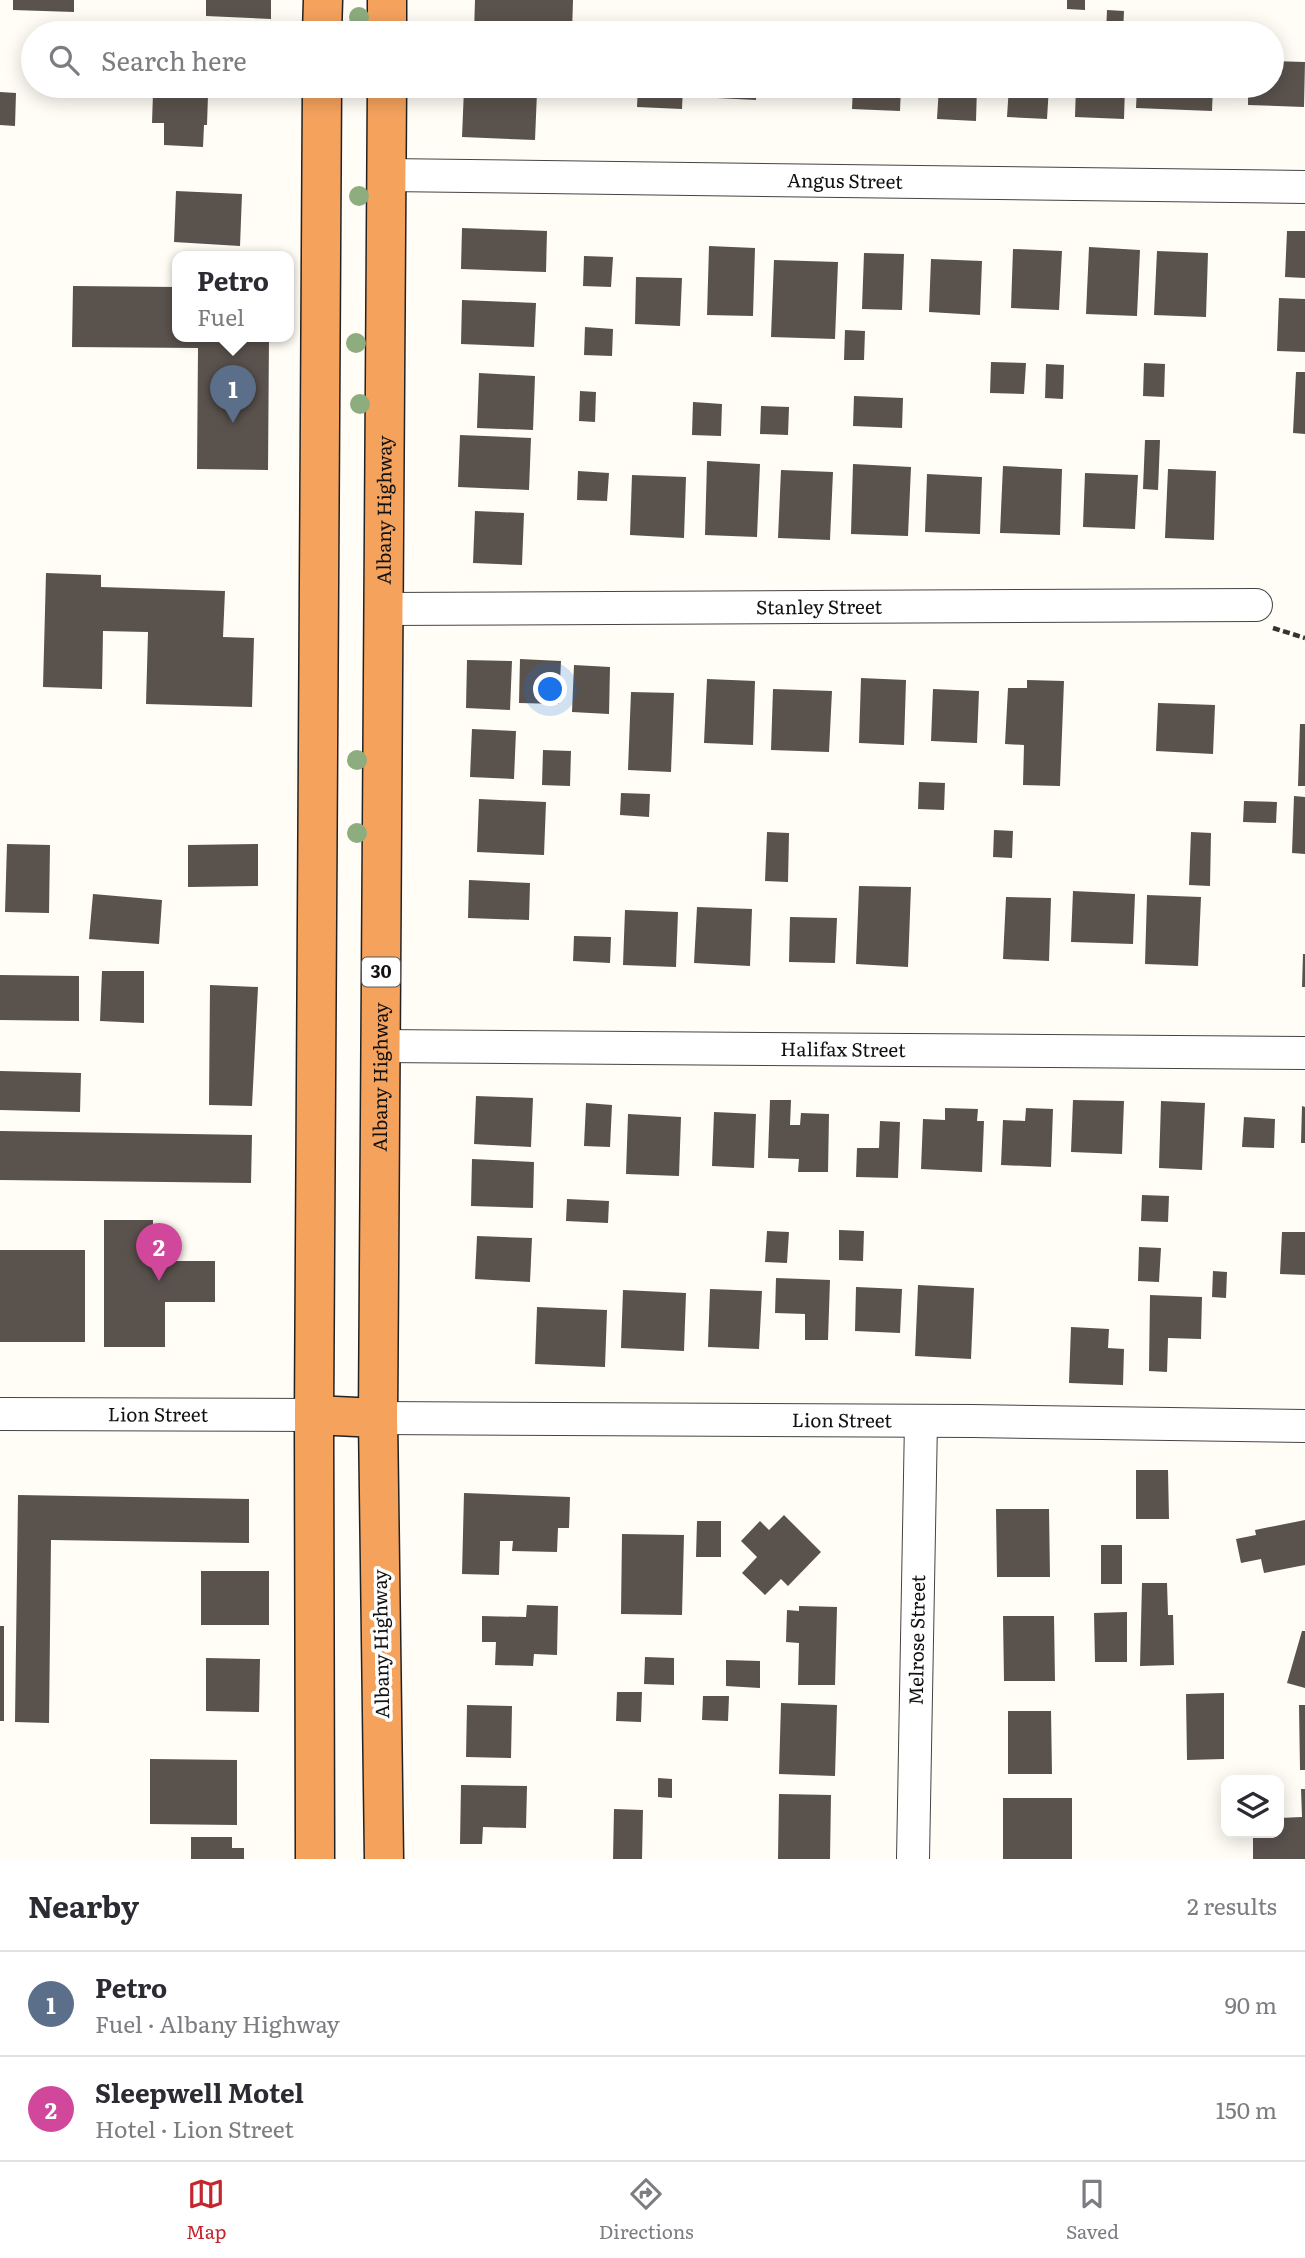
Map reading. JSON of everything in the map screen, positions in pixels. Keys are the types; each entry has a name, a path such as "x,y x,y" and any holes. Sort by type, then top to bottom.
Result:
{"highway":[{"path":"322,21 323,0"},
{"path":"387,0 387,21"},
{"path":"315,1859 314,1415 322,98"},
{"name":"Albany Highway","path":"384,1859 378,1418 387,98"},
{"path":"314,1415 378,1418"}],"street":[{"name":"Angus Street","path":"387,176 1305,187"},
{"name":"Stanley Street","path":"383,609 1256,605"},
{"name":"Halifax Street","path":"381,1046 1305,1053"},
{"name":"Lion Street","path":"0,1414 314,1415"},
{"name":"Lion Street","path":"378,1418 1305,1426"},
{"name":"Melrose Street","path":"913,1859 921,1421"}],"building":[{"path":"13,0 74,0 74,12 13,10"},
{"path":"206,0 271,0 271,19 206,16"},
{"path":"475,0 573,0 572,21 474,21"},
{"path":"1067,0 1085,0 1085,10 1067,9"},
{"path":"1107,10 1124,11 1124,21 1107,21"},
{"path":"1284,61 1305,62 1304,107 1248,105 1248,98 1284,98"},
{"path":"0,92 16,93 15,126 0,125"},
{"path":"153,98 208,98 203,147 164,145 164,123 152,123"},
{"path":"464,98 537,98 535,140 462,137"},
{"path":"637,98 682,98 682,109 637,107"},
{"path":"717,98 756,98 756,100"},
{"path":"852,98 901,98 900,111 852,109"},
{"path":"938,98 977,98 976,121 937,119"},
{"path":"1008,98 1048,98 1047,119 1007,117"},
{"path":"1076,98 1125,98 1124,119 1075,117"},
{"path":"1136,98 1213,98 1212,111 1136,108"},
{"path":"176,191 242,194 240,246 174,242"},
{"path":"462,228 547,231 546,272 461,269"},
{"path":"1287,231 1305,231 1305,278 1285,277"},
{"path":"709,246 755,248 753,316 707,315"},
{"path":"1089,247 1140,250 1137,316 1086,314"},
{"path":"1013,249 1062,251 1059,310 1011,308"},
{"path":"1157,251 1208,253 1206,317 1154,315"},
{"path":"864,253 904,254 902,310 862,309"},
{"path":"584,256 613,257 611,287 583,286"},
{"path":"931,259 982,261 980,315 929,312"},
{"path":"774,260 838,262 835,339 771,337"},
{"path":"636,277 682,278 680,326 635,324"},
{"path":"73,286 172,287 172,342 269,342 268,470 197,469 198,348 72,347"},
{"path":"1279,298 1305,299 1305,352 1277,351"},
{"path":"462,300 536,303 534,347 461,344"},
{"path":"585,327 613,329 612,356 584,355"},
{"path":"845,330 865,331 864,360 844,360"},
{"path":"991,362 1026,363 1024,394 990,393"},
{"path":"1144,363 1165,364 1164,397 1143,396"},
{"path":"1046,364 1064,365 1063,399 1045,398"},
{"path":"1296,372 1305,372 1305,434 1293,433"},
{"path":"479,373 535,376 533,430 477,428"},
{"path":"580,391 596,392 595,422 579,421"},
{"path":"854,396 903,398 902,428 853,426"},
{"path":"693,402 722,404 721,436 692,435"},
{"path":"761,406 789,407 788,435 760,434"},
{"path":"460,435 531,438 529,490 458,487"},
{"path":"1145,440 1160,440 1158,490 1143,489"},
{"path":"707,461 760,464 757,537 705,535"},
{"path":"853,464 911,467 908,536 851,534"},
{"path":"1003,466 1062,469 1060,535 1000,533"},
{"path":"1168,469 1216,471 1214,540 1165,538"},
{"path":"781,470 833,472 830,540 778,538"},
{"path":"578,471 609,473 607,501 577,500"},
{"path":"1085,473 1138,475 1135,529 1083,527"},
{"path":"927,474 982,477 980,534 925,532"},
{"path":"632,475 686,477 684,538 630,535"},
{"path":"475,511 524,513 522,565 473,563"},
{"path":"46,573 101,575 101,587 225,591 223,637 254,638 252,707 146,704 148,632 103,631 102,689 43,687"},
{"path":"520,659 561,661 559,704 519,703"},
{"path":"467,660 512,661 510,710 466,708"},
{"path":"574,665 610,667 609,714 572,712"},
{"path":"861,678 906,680 904,745 859,743"},
{"path":"707,679 755,681 753,745 704,743"},
{"path":"1027,680 1064,681 1060,786 1023,785 1024,745 1005,744 1008,688 1027,688"},
{"path":"773,689 832,691 829,752 771,750"},
{"path":"933,689 979,691 977,743 931,741"},
{"path":"631,692 674,693 671,772 628,770"},
{"path":"1158,703 1215,705 1213,754 1156,751"},
{"path":"1300,724 1305,724 1305,786 1298,786"},
{"path":"472,729 516,731 514,779 470,777"},
{"path":"543,750 571,751 570,786 542,785"},
{"path":"919,782 945,783 944,810 918,809"},
{"path":"621,793 650,794 649,817 620,815"},
{"path":"1294,796 1305,797 1305,854 1292,853"},
{"path":"479,799 546,802 544,855 477,852"},
{"path":"1244,801 1277,802 1276,823 1243,822"},
{"path":"994,830 1013,831 1012,858 993,857"},
{"path":"767,832 789,833 788,882 765,881"},
{"path":"1191,832 1211,833 1210,886 1189,885"},
{"path":"7,844 50,845 49,913 5,912"},
{"path":"258,844 258,886 188,887 188,845"},
{"path":"469,880 530,883 529,920 468,918"},
{"path":"859,886 911,887 908,967 856,964"},
{"path":"1073,891 1135,894 1133,944 1071,942"},
{"path":"93,894 162,900 159,944 89,939"},
{"path":"1147,895 1201,897 1198,966 1145,964"},
{"path":"1006,897 1051,898 1049,961 1003,959"},
{"path":"697,907 752,909 750,966 694,963"},
{"path":"625,910 678,912 676,967 623,965"},
{"path":"790,917 837,918 835,963 789,962"},
{"path":"574,936 611,937 610,963 573,961"},
{"path":"1305,954 1305,987 1302,987"},
{"path":"102,971 144,971 144,1023 100,1021"},
{"path":"0,975 79,976 79,1021 0,1020"},
{"path":"210,985 258,987 252,1106 209,1105"},
{"path":"0,1071 81,1073 80,1112 0,1110"},
{"path":"476,1096 533,1098 531,1147 474,1144"},
{"path":"770,1100 791,1100 790,1125 800,1125 801,1113 829,1114 828,1172 798,1172 799,1159 768,1158"},
{"path":"1073,1100 1124,1101 1122,1154 1071,1152"},
{"path":"1161,1101 1205,1103 1202,1170 1159,1168"},
{"path":"586,1103 612,1105 610,1147 584,1146"},
{"path":"1302,1106 1305,1107 1305,1143 1301,1143"},
{"path":"945,1108 978,1109 977,1121 984,1121 982,1172 921,1169 923,1119 945,1120"},
{"path":"1026,1108 1053,1109 1051,1167 1001,1165 1003,1120 1025,1121"},
{"path":"714,1112 756,1114 754,1168 712,1166"},
{"path":"628,1114 681,1117 679,1176 626,1174"},
{"path":"1244,1117 1275,1119 1274,1148 1242,1147"},
{"path":"880,1121 900,1122 898,1178 856,1177 857,1148 879,1148"},
{"path":"0,1131 252,1135 251,1183 0,1180"},
{"path":"472,1159 534,1162 533,1208 471,1206"},
{"path":"1142,1195 1169,1196 1168,1222 1141,1221"},
{"path":"567,1199 609,1201 608,1223 566,1221"},
{"path":"104,1220 153,1220 153,1261 215,1261 215,1302 165,1302 165,1347 104,1347"},
{"path":"839,1230 864,1231 863,1261 839,1260"},
{"path":"767,1231 789,1232 787,1263 765,1262"},
{"path":"1282,1232 1305,1232 1305,1275 1280,1274"},
{"path":"477,1236 532,1238 530,1282 475,1279"},
{"path":"1139,1247 1161,1248 1159,1282 1138,1281"},
{"path":"0,1250 85,1250 85,1342 0,1342"},
{"path":"1213,1271 1227,1272 1226,1298 1212,1297"},
{"path":"776,1278 830,1280 828,1340 805,1340 805,1314 775,1313"},
{"path":"918,1285 974,1288 971,1359 915,1356"},
{"path":"856,1287 902,1289 900,1333 855,1331"},
{"path":"710,1289 762,1291 759,1349 708,1347"},
{"path":"623,1290 686,1293 684,1351 621,1348"},
{"path":"1150,1295 1202,1297 1201,1339 1168,1338 1167,1372 1149,1371"},
{"path":"537,1307 607,1310 605,1367 535,1364"},
{"path":"1071,1327 1109,1329 1108,1348 1124,1349 1123,1385 1069,1383"},
{"path":"1136,1470 1168,1470 1169,1519 1136,1519"},
{"path":"464,1493 570,1497 569,1528 558,1528 557,1552 512,1551 513,1541 500,1541 499,1575 462,1574"},
{"path":"18,1495 249,1499 249,1543 51,1540 49,1723 15,1722"},
{"path":"996,1509 1049,1509 1050,1577 997,1577"},
{"path":"784,1515 821,1552 788,1586 781,1579 765,1595 742,1573 757,1557 741,1541 760,1521 769,1530"},
{"path":"1305,1520 1305,1565 1264,1573 1261,1559 1241,1563 1236,1539 1256,1535 1255,1530"},
{"path":"697,1521 721,1521 721,1557 696,1557"},
{"path":"622,1534 684,1535 682,1615 621,1614"},
{"path":"1101,1545 1122,1545 1122,1584 1101,1584"},
{"path":"201,1571 269,1571 269,1625 201,1625"},
{"path":"1142,1583 1167,1583 1168,1615 1173,1615 1174,1665 1140,1666"},
{"path":"527,1605 558,1606 557,1655 534,1654 533,1666 495,1665 496,1642 482,1642 482,1616 526,1617"},
{"path":"799,1606 837,1607 835,1685 798,1685 799,1643 786,1642 787,1610 799,1611"},
{"path":"1127,1612 1127,1662 1095,1662 1094,1613"},
{"path":"1003,1616 1054,1616 1055,1681 1004,1681"},
{"path":"0,1626 4,1626 4,1721 0,1721"},
{"path":"1302,1631 1305,1631 1305,1688 1287,1683"},
{"path":"645,1657 674,1658 674,1685 644,1684"},
{"path":"206,1658 260,1659 259,1712 206,1711"},
{"path":"726,1660 760,1661 760,1688 726,1686"},
{"path":"617,1692 642,1692 641,1722 616,1721"},
{"path":"1224,1693 1224,1759 1187,1760 1186,1694"},
{"path":"703,1696 729,1696 728,1721 702,1720"},
{"path":"781,1703 837,1705 835,1776 779,1774"},
{"path":"467,1705 512,1706 511,1758 466,1757"},
{"path":"1299,1705 1305,1705 1305,1770 1300,1770"},
{"path":"1008,1711 1051,1711 1052,1774 1008,1774"},
{"path":"150,1759 237,1760 237,1825 150,1824"},
{"path":"658,1778 672,1779 672,1798 658,1797"},
{"path":"461,1785 527,1786 526,1828 483,1827 482,1844 460,1844"},
{"path":"1301,1789 1305,1789 1305,1859 1253,1859 1253,1838 1284,1838 1284,1818 1302,1817"},
{"path":"779,1794 831,1795 830,1859 778,1859"},
{"path":"1003,1798 1072,1798 1072,1859 1003,1859"},
{"path":"614,1809 643,1810 642,1859 613,1859"},
{"path":"191,1837 232,1837 232,1848 244,1848 244,1859 191,1859"}],"place":[{"name":"Petro","path":"233,423"},
{"name":"Sleepwell Motel","path":"159,1281"}]}
